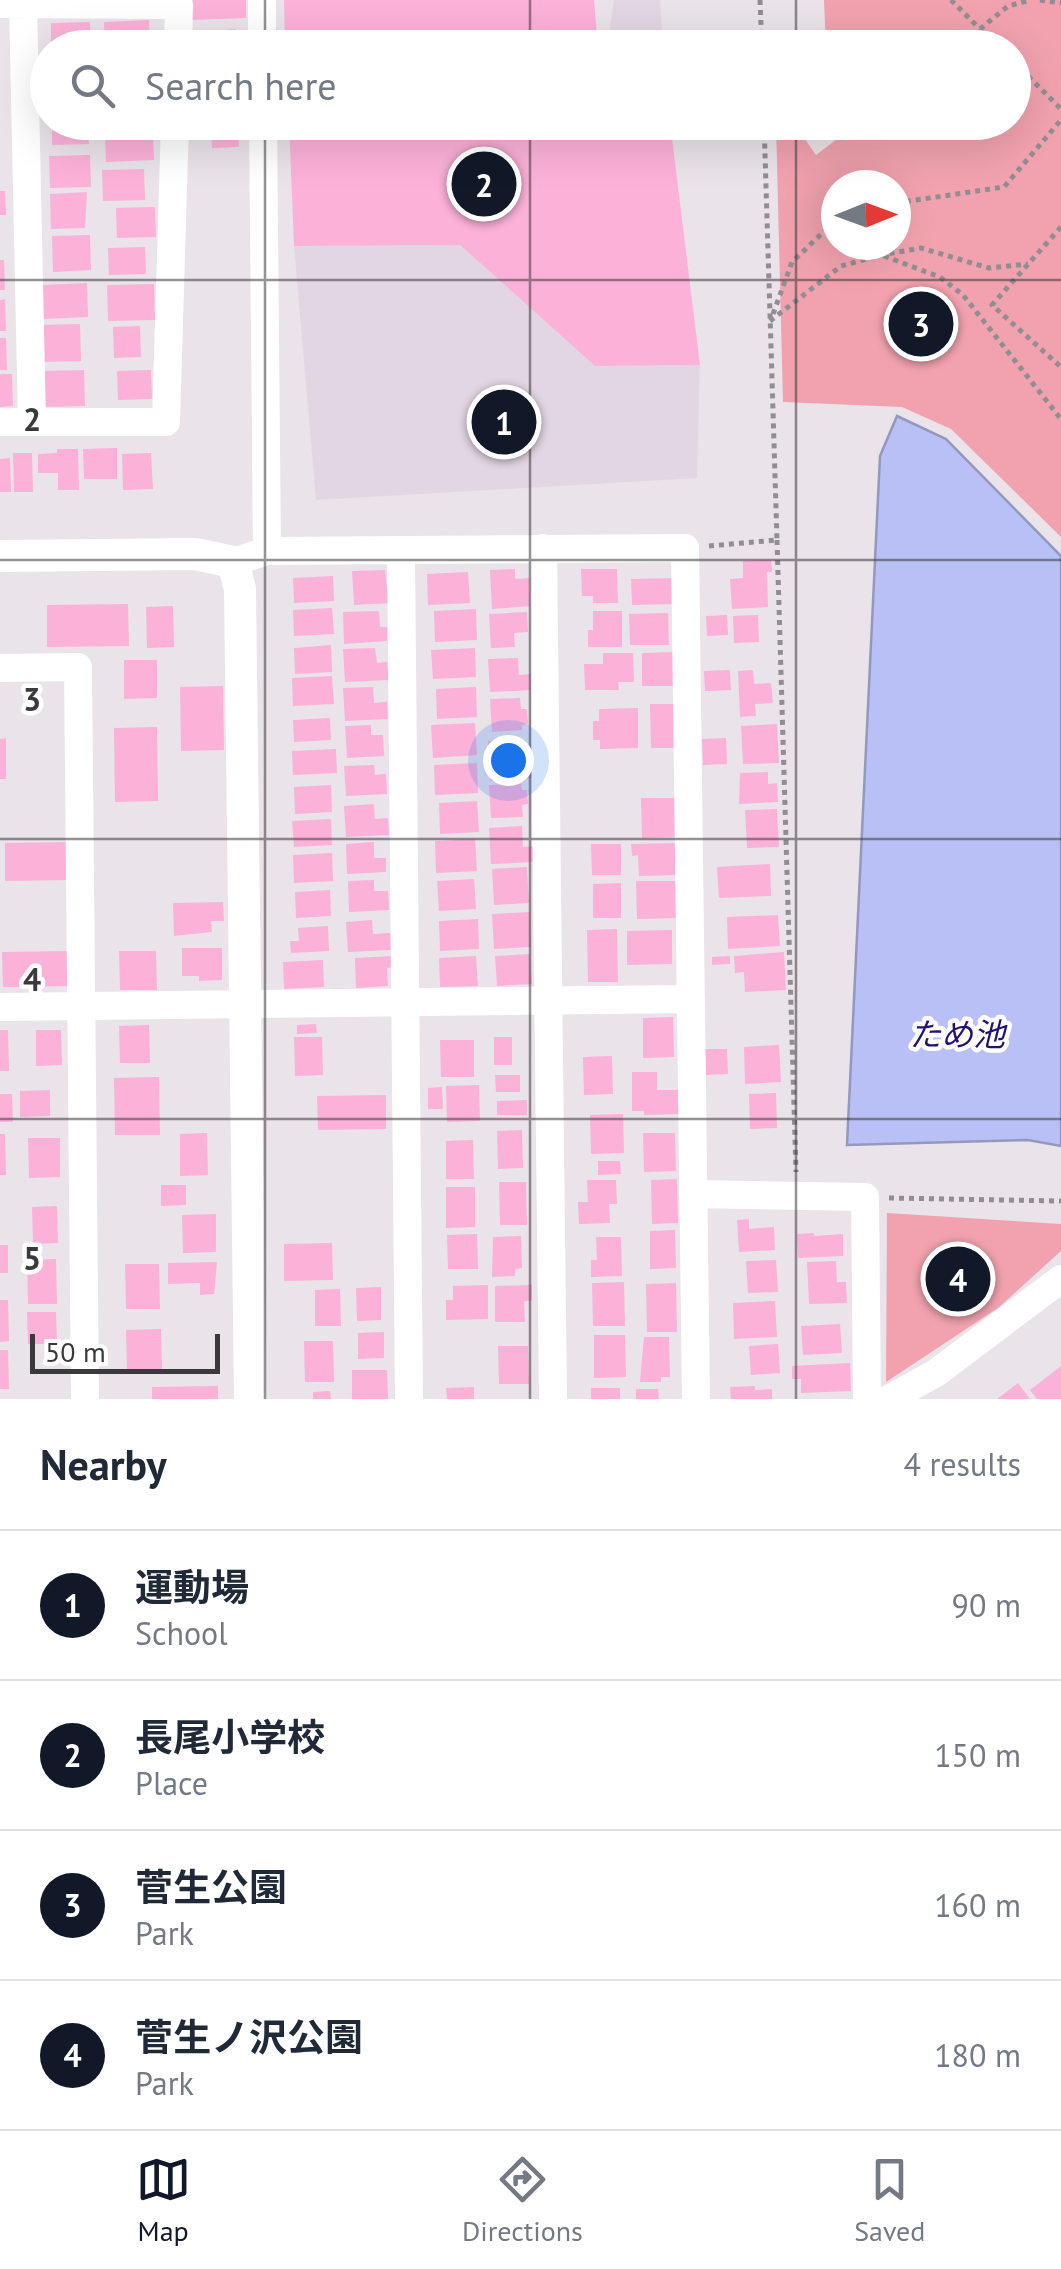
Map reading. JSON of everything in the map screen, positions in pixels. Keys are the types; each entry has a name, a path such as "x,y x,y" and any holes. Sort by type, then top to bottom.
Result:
{"street":[{"path":"262,0 262,30"},
{"path":"32,422 12,4 179,5 178,30"},
{"path":"0,422 166,422 174,140"},
{"path":"264,140 267,552"},
{"path":"542,548 553,1399"},
{"path":"0,556 195,554 233,562 267,552 684,548 696,1399"},
{"path":"401,552 409,1399"},
{"path":"233,562 240,589 250,1399"},
{"path":"0,668 78,667 85,1399"},
{"path":"0,1007 691,999"},
{"path":"693,1194 865,1198 867,1399"},
{"path":"890,1399 936,1374 1061,1279"}],"path":[{"path":"760,0 761,30"},
{"path":"951,0 980,28 1008,6 1031,0"},
{"path":"1040,0 1061,3"},
{"path":"1031,79 1061,109"},
{"path":"911,201 1004,188 1061,120"},
{"path":"765,140 796,1196"},
{"path":"1061,227 992,305 1061,367"},
{"path":"770,321 792,262 821,234"},
{"path":"911,250 921,248 989,268 1028,264"},
{"path":"770,321 841,266 863,260"},
{"path":"896,260 940,276 963,295 1061,419"},
{"path":"684,548 777,540"},
{"path":"865,1198 1061,1201"}],"shaded area":[{"path":"614,0 660,0 662,30 610,30"},
{"path":"824,0 1061,0 1061,537 951,429 902,407 783,402 776,140 806,140 816,155 836,140 1031,140 1031,30 825,30"},
{"path":"460,245 595,366 700,365 697,478 316,500 294,246"},
{"path":"887,1213 1061,1224 1061,1251 998,1308 886,1382"}],"water":[{"name":"ため池","path":"897,416 946,439 1061,556 1061,1146 1028,1140 847,1145 880,456"}],"building":[{"path":"187,0 246,0 246,18 188,20"},
{"path":"284,0 594,0 596,30 285,30"},
{"path":"149,20 149,30 104,30 104,22"},
{"path":"90,22 90,30 51,30 51,23"},
{"path":"52,140 89,140 89,144 52,145"},
{"path":"105,140 153,140 154,160 106,162"},
{"path":"212,140 239,140 239,147 212,148"},
{"path":"290,140 672,140 700,365 595,366 460,245 294,246"},
{"path":"90,155 91,187 50,188 49,156"},
{"path":"144,169 145,200 103,201 102,170"},
{"path":"0,191 5,191 6,215 0,215"},
{"path":"87,192 85,228 51,229 50,194"},
{"path":"155,207 156,237 117,238 116,208"},
{"path":"90,235 91,270 53,272 52,236"},
{"path":"145,247 146,274 109,275 108,248"},
{"path":"0,260 4,260 5,290 0,290"},
{"path":"87,283 88,317 43,319 42,285"},
{"path":"154,284 155,320 108,321 107,285"},
{"path":"5,299 6,331 0,331 0,300"},
{"path":"80,324 81,361 39,362 38,325"},
{"path":"140,326 141,357 114,358 113,327"},
{"path":"0,338 6,338 7,370 0,370"},
{"path":"84,370 85,406 43,407 42,371"},
{"path":"151,370 152,399 118,400 117,371"},
{"path":"0,374 12,374 13,406 0,407"},
{"path":"117,448 117,479 84,479 83,449"},
{"path":"57,449 78,449 79,490 58,490 58,473 38,473 38,454 57,453"},
{"path":"13,453 32,453 33,492 14,492"},
{"path":"151,453 153,489 123,490 122,454"},
{"path":"10,458 11,492 0,492 0,459"},
{"path":"771,560 772,572 767,572 768,607 732,609 730,579 743,578 743,561"},
{"path":"515,569 515,579 531,578 533,606 492,609 490,570"},
{"path":"581,569 617,569 618,603 593,603 593,596 582,596"},
{"path":"385,570 392,603 354,605 352,571"},
{"path":"468,572 470,603 428,605 427,574"},
{"path":"333,576 334,601 294,603 293,578"},
{"path":"680,578 680,604 632,605 631,579"},
{"path":"128,604 129,646 47,647 47,605"},
{"path":"173,606 174,647 147,648 146,607"},
{"path":"332,608 334,634 294,636 293,610"},
{"path":"476,609 477,640 435,642 434,611"},
{"path":"379,611 380,627 387,627 387,641 344,644 343,612"},
{"path":"593,611 622,611 622,647 588,647"},
{"path":"527,612 528,632 514,633 515,647 491,648 489,614"},
{"path":"668,613 669,645 630,645 629,614"},
{"path":"727,615 728,635 707,636 706,616"},
{"path":"758,615 759,642 734,643 733,616"},
{"path":"331,645 332,672 295,674 294,648"},
{"path":"375,648 377,663 387,662 389,680 345,682 343,649"},
{"path":"475,648 476,677 433,679 431,650"},
{"path":"676,652 677,686 642,686 642,653"},
{"path":"603,653 633,653 634,682 618,682 619,690 585,690 584,664 603,664"},
{"path":"518,658 519,675 532,674 532,690 490,692 488,659"},
{"path":"124,660 157,660 157,698 124,699"},
{"path":"730,670 731,690 705,691 704,671"},
{"path":"753,670 754,684 771,683 773,703 755,704 756,716 740,717 738,671"},
{"path":"332,676 334,704 293,706 292,678"},
{"path":"223,686 224,750 181,751 180,687"},
{"path":"373,687 374,703 387,702 388,719 345,721 343,688"},
{"path":"476,687 477,717 437,719 436,689"},
{"path":"520,698 521,709 527,709 528,724 522,725 522,730 492,732 490,699"},
{"path":"650,704 681,704 677,748 651,748"},
{"path":"638,708 638,748 600,749 600,740 593,740 593,721 599,721 599,709"},
{"path":"330,718 331,740 294,742 293,720"},
{"path":"475,723 477,755 433,758 431,725"},
{"path":"777,724 779,763 743,764 741,726"},
{"path":"371,725 371,735 383,735 384,756 347,758 345,726"},
{"path":"157,727 158,801 115,802 114,728"},
{"path":"6,738 6,779 0,779 0,739"},
{"path":"726,738 727,764 703,765 702,739"},
{"path":"516,740 518,761 535,760 536,778 490,781 488,741"},
{"path":"336,749 337,773 293,775 292,751"},
{"path":"477,763 478,793 435,795 434,765"},
{"path":"374,765 375,775 386,774 387,794 346,796 344,766"},
{"path":"768,772 768,784 777,783 778,802 739,804 740,773"},
{"path":"521,784 522,790 527,790 528,804 522,805 523,817 491,818 489,785"},
{"path":"331,785 332,812 295,814 294,787"},
{"path":"641,798 675,798 675,837 642,838"},
{"path":"477,801 479,832 440,834 439,803"},
{"path":"374,804 375,819 388,818 389,835 346,837 344,806"},
{"path":"777,809 779,847 747,848 745,810"},
{"path":"331,819 332,845 294,847 292,821"},
{"path":"522,826 523,847 535,846 535,862 491,864 489,828"},
{"path":"475,839 477,871 436,873 435,841"},
{"path":"74,842 74,880 5,881 5,843"},
{"path":"374,842 374,858 386,858 386,872 347,874 346,844"},
{"path":"677,843 678,875 639,876 638,855 632,856 631,844"},
{"path":"591,844 621,844 621,875 592,875"},
{"path":"332,853 333,881 294,883 293,855"},
{"path":"770,864 771,896 719,898 717,867"},
{"path":"527,867 529,903 494,905 492,869"},
{"path":"474,879 476,909 439,911 437,881"},
{"path":"374,880 374,891 388,891 389,910 349,912 348,881"},
{"path":"636,881 679,881 680,918 637,919"},
{"path":"621,883 621,918 593,918 593,884"},
{"path":"330,890 331,916 296,918 295,892"},
{"path":"223,902 224,921 211,921 212,932 174,936 173,903"},
{"path":"530,912 531,947 494,949 492,914"},
{"path":"778,915 780,946 728,949 727,917"},
{"path":"478,919 479,949 440,951 439,921"},
{"path":"372,920 373,934 390,933 391,950 348,952 346,922"},
{"path":"328,926 329,951 291,953 290,941 299,941 298,928"},
{"path":"617,929 618,982 588,982 587,930"},
{"path":"672,930 672,964 627,965 627,931"},
{"path":"182,948 222,948 222,980 199,981 199,976 182,976"},
{"path":"71,951 71,986 3,987 2,952"},
{"path":"119,951 156,951 157,990 120,990"},
{"path":"784,952 786,990 745,992 744,972 735,973 734,956"},
{"path":"530,954 532,984 497,986 495,956"},
{"path":"393,956 394,967 387,968 388,986 356,988 355,958"},
{"path":"476,956 478,986 440,987 439,958"},
{"path":"730,956 730,964 712,965 712,957"},
{"path":"323,960 324,987 284,989 283,962"},
{"path":"673,1017 674,1057 643,1058 643,1018"},
{"path":"316,1024 317,1033 297,1034 297,1025"},
{"path":"149,1025 150,1063 120,1063 119,1026"},
{"path":"0,1030 8,1030 9,1071 0,1071"},
{"path":"36,1030 61,1030 62,1065 36,1066"},
{"path":"294,1037 322,1037 323,1075 295,1076"},
{"path":"494,1037 512,1037 512,1065 494,1065"},
{"path":"440,1040 474,1040 474,1077 441,1077"},
{"path":"779,1045 781,1082 745,1084 744,1047"},
{"path":"705,1049 727,1049 728,1074 706,1075"},
{"path":"612,1056 613,1094 584,1095 583,1057"},
{"path":"632,1072 657,1072 657,1090 680,1090 680,1114 644,1115 644,1111 632,1111"},
{"path":"495,1075 520,1075 520,1092 496,1092"},
{"path":"159,1077 160,1135 115,1135 114,1078"},
{"path":"479,1085 480,1121 447,1122 446,1086"},
{"path":"442,1087 443,1109 428,1109 428,1088"},
{"path":"50,1090 50,1116 20,1117 20,1091"},
{"path":"776,1093 777,1128 750,1129 749,1094"},
{"path":"0,1094 12,1094 13,1122 0,1122"},
{"path":"386,1095 386,1129 318,1130 317,1096"},
{"path":"527,1100 527,1115 497,1115 497,1101"},
{"path":"623,1114 624,1153 591,1154 590,1115"},
{"path":"522,1130 523,1168 498,1169 497,1131"},
{"path":"207,1133 208,1175 180,1176 180,1134"},
{"path":"643,1133 675,1133 676,1171 644,1172"},
{"path":"0,1134 5,1134 6,1175 0,1175"},
{"path":"28,1138 60,1138 60,1177 29,1178"},
{"path":"473,1140 474,1179 446,1179 446,1141"},
{"path":"598,1161 620,1161 621,1174 598,1175"},
{"path":"677,1179 678,1223 652,1224 651,1180"},
{"path":"587,1180 616,1180 617,1204 609,1204 610,1223 579,1224 578,1202 588,1202"},
{"path":"499,1182 526,1182 527,1225 500,1225"},
{"path":"161,1185 186,1185 186,1205 161,1206"},
{"path":"446,1187 475,1187 475,1227 446,1228"},
{"path":"57,1206 58,1243 33,1244 32,1207"},
{"path":"216,1214 216,1252 183,1253 182,1215"},
{"path":"749,1219 749,1229 774,1227 775,1250 739,1252 737,1220"},
{"path":"675,1230 676,1268 650,1269 650,1231"},
{"path":"477,1234 478,1269 448,1269 447,1235"},
{"path":"797,1234 843,1234 843,1256 798,1258"},
{"path":"521,1236 522,1268 515,1269 515,1276 492,1277 493,1237"},
{"path":"596,1237 621,1237 622,1276 591,1277 591,1260 597,1260"},
{"path":"332,1243 333,1280 284,1281 284,1244"},
{"path":"0,1245 8,1245 8,1273 0,1273"},
{"path":"56,1259 57,1304 28,1304 27,1260"},
{"path":"776,1260 778,1292 748,1293 746,1261"},
{"path":"836,1261 837,1282 846,1282 847,1303 809,1304 807,1262"},
{"path":"217,1262 214,1294 200,1295 200,1283 168,1284 168,1263"},
{"path":"125,1264 159,1264 160,1309 126,1309"},
{"path":"624,1282 625,1326 593,1326 592,1283"},
{"path":"676,1283 677,1332 647,1332 646,1284"},
{"path":"488,1285 488,1319 446,1320 446,1300 453,1300 453,1286"},
{"path":"532,1285 532,1301 524,1301 525,1322 495,1322 495,1286"},
{"path":"381,1287 381,1320 357,1321 356,1288"},
{"path":"340,1289 341,1326 315,1326 315,1290"},
{"path":"0,1300 8,1300 9,1341 0,1342"},
{"path":"775,1301 777,1337 734,1339 733,1303"},
{"path":"27,1312 56,1312 57,1344 28,1344"},
{"path":"840,1324 842,1353 803,1355 801,1326"},
{"path":"161,1329 162,1370 127,1371 126,1330"},
{"path":"384,1332 384,1358 358,1359 358,1333"},
{"path":"594,1335 625,1335 626,1377 594,1378"},
{"path":"644,1337 669,1337 670,1377 661,1377 661,1382 640,1382"},
{"path":"304,1341 333,1341 334,1382 305,1382"},
{"path":"778,1344 780,1373 751,1375 749,1346"},
{"path":"498,1346 528,1346 529,1384 499,1384"},
{"path":"0,1350 8,1350 9,1389 0,1389"},
{"path":"850,1363 851,1391 801,1393 801,1379 792,1379 792,1366"},
{"path":"1061,1366 1061,1399 1037,1399 1030,1390"},
{"path":"352,1370 387,1370 388,1399 352,1399"},
{"path":"1018,1383 1030,1399 997,1399"},
{"path":"218,1386 218,1399 152,1399 152,1387"},
{"path":"755,1386 755,1390 772,1389 772,1399 731,1399 730,1387"},
{"path":"474,1387 474,1399 447,1399 446,1388"},
{"path":"591,1388 620,1388 620,1399 591,1399"},
{"path":"636,1389 658,1389 659,1399 636,1399"},
{"path":"330,1391 331,1399 313,1399 313,1392"}],"place":[{"name":"長尾小学校","path":"484,184"},
{"name":"菅生公園","path":"921,324"},
{"name":"運動場","path":"504,422"},
{"name":"菅生ノ沢公園","path":"958,1279"}]}
